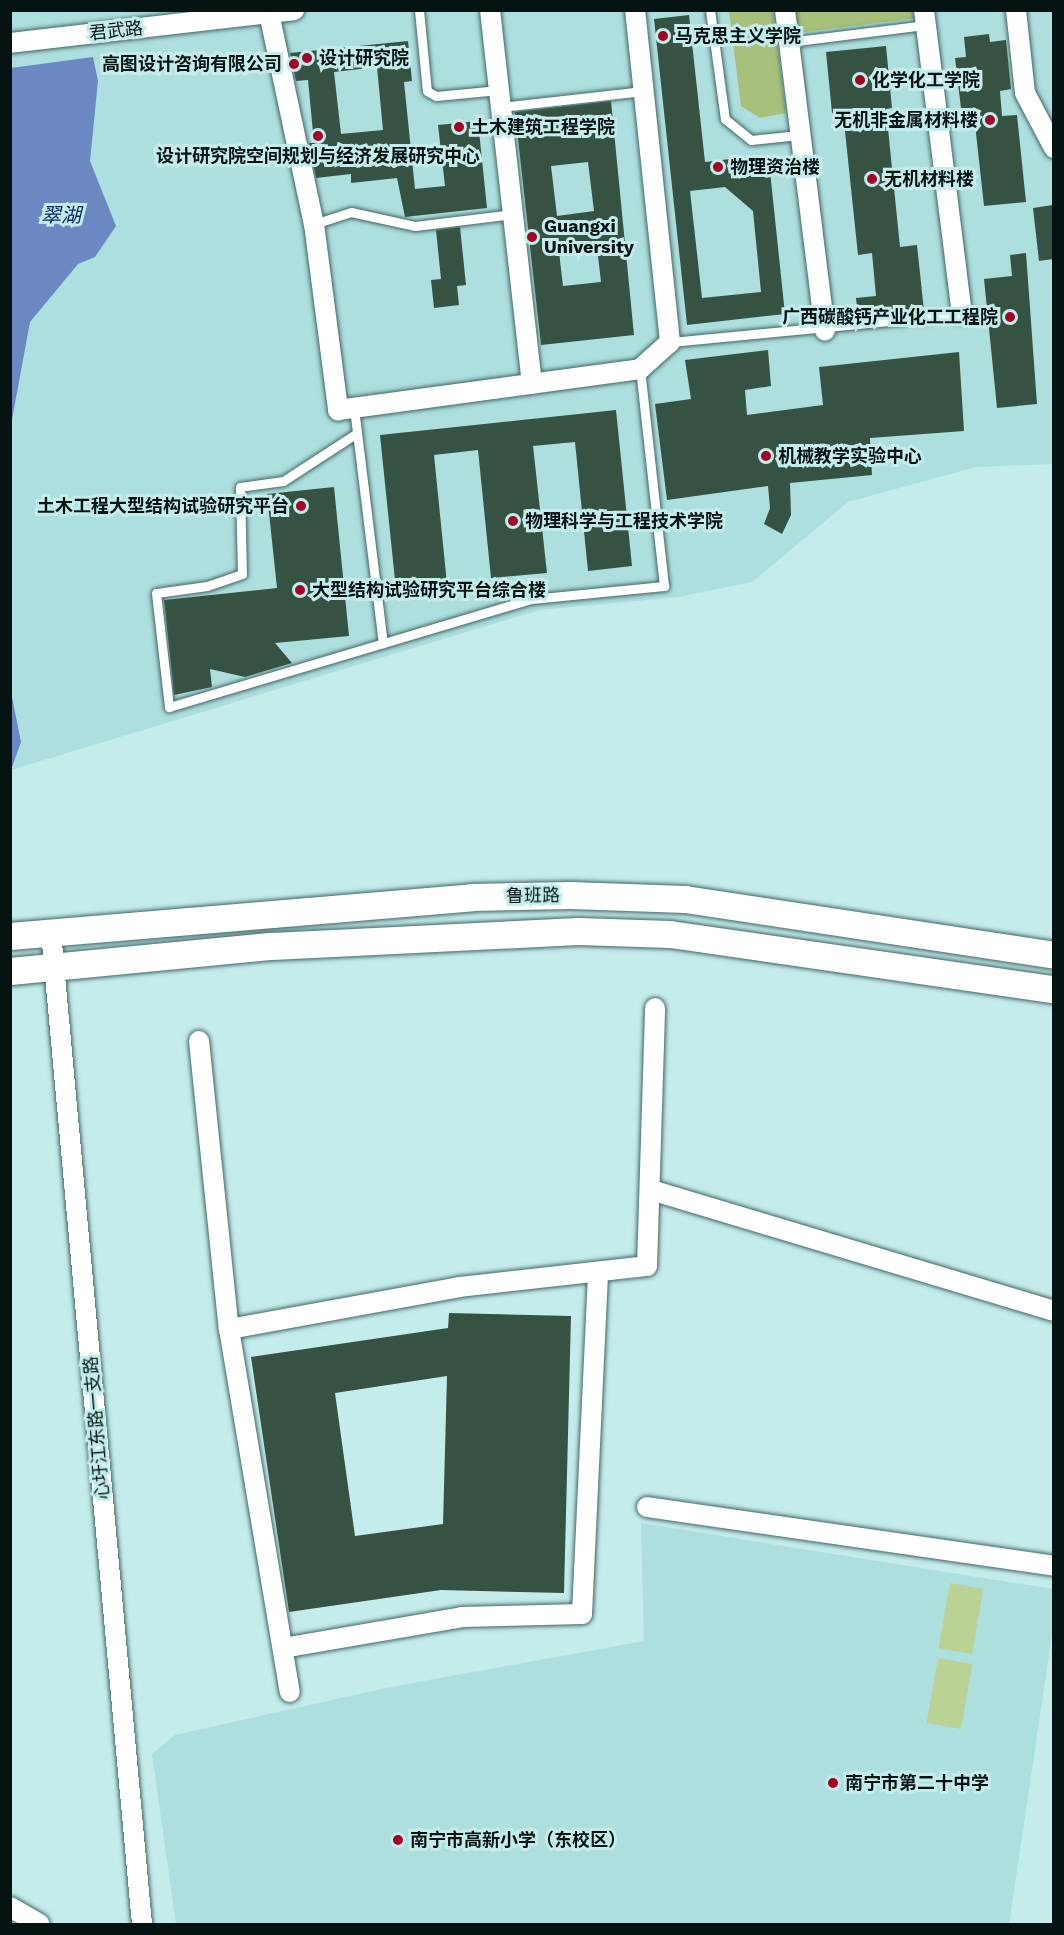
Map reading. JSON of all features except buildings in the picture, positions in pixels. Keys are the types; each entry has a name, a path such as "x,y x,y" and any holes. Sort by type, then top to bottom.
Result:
{"main road":[{"name":"鲁班路","path":"10,936 472,897 570,895 685,899 1053,955"},
{"name":"鲁班路","path":"10,971 317,943 578,931 669,934 1053,989"}],"street":[{"name":"君武路","path":"10,43 294,10"},
{"path":"490,10 532,384"},
{"path":"268,13 314,225 338,410 640,369 670,342 635,10"},
{"path":"785,10 825,331"},
{"path":"1016,10 1025,93 1053,148"},
{"path":"925,18 962,314"},
{"name":"心圩江东路一支路","path":"51,932 142,1924"},
{"path":"229,1329 459,1287 647,1266 655,1008"},
{"path":"199,1041 229,1329 290,1692"},
{"path":"651,1191 1053,1311"},
{"path":"283,1648 462,1617 582,1614 598,1272"},
{"path":"646,1507 1053,1566"},
{"path":"10,1907 40,1924"}],"lane":[{"path":"419,10 427,91 436,96 500,99 643,91"},
{"path":"710,10 725,120 751,140 799,135"},
{"path":"789,42 925,18"},
{"path":"314,225 351,212 415,226 513,214"},
{"path":"670,342 825,331 962,314"},
{"path":"357,433 283,481 240,487 242,574 207,586 156,593 169,707 531,599 664,586 640,369"},
{"path":"354,407 383,644"}],"shaded area":[{"name":"Guangxi University","path":"11,11 1053,11 1053,464 976,467 848,502 752,582 679,597 539,610 11,770"},
{"path":"641,1523 1053,1589 1053,1628 1009,1924 176,1924 152,1754 175,1735 390,1687 644,1641"}],"green space":[{"path":"729,11 773,11 786,113 760,118 741,106"},
{"path":"794,11 916,11 917,18 796,33"},
{"path":"950,1583 983,1589 972,1654 939,1648"},
{"path":"938,1658 972,1664 961,1729 927,1723"}],"water":[{"name":"翠湖","path":"93,57 98,81 90,161 116,226 95,257 78,264 30,322 11,425 11,68"},
{"path":"11,692 21,742 10,770"}],"place":[{"name":"马克思主义学院","path":"663,36"},
{"name":"设计研究院","path":"307,58"},
{"name":"高图设计咨询有限公司","path":"294,64"},
{"name":"化学化工学院","path":"860,80"},
{"name":"无机非金属材料楼","path":"990,120"},
{"name":"土木建筑工程学院","path":"459,127"},
{"name":"设计研究院空间规划与经济发展研究中心","path":"318,136"},
{"name":"物理资治楼","path":"718,167"},
{"name":"无机材料楼","path":"872,179"},
{"name":"Guangxi University","path":"532,237"},
{"name":"广西碳酸钙产业化工工程院","path":"1010,317"},
{"name":"机械教学实验中心","path":"766,456"},
{"name":"土木工程大型结构试验研究平台","path":"301,506"},
{"name":"物理科学与工程技术学院","path":"513,521"},
{"name":"大型结构试验研究平台综合楼","path":"300,590"},
{"name":"南宁市第二十中学","path":"833,1783"},
{"name":"南宁市高新小学（东校区）","path":"398,1840"}]}
